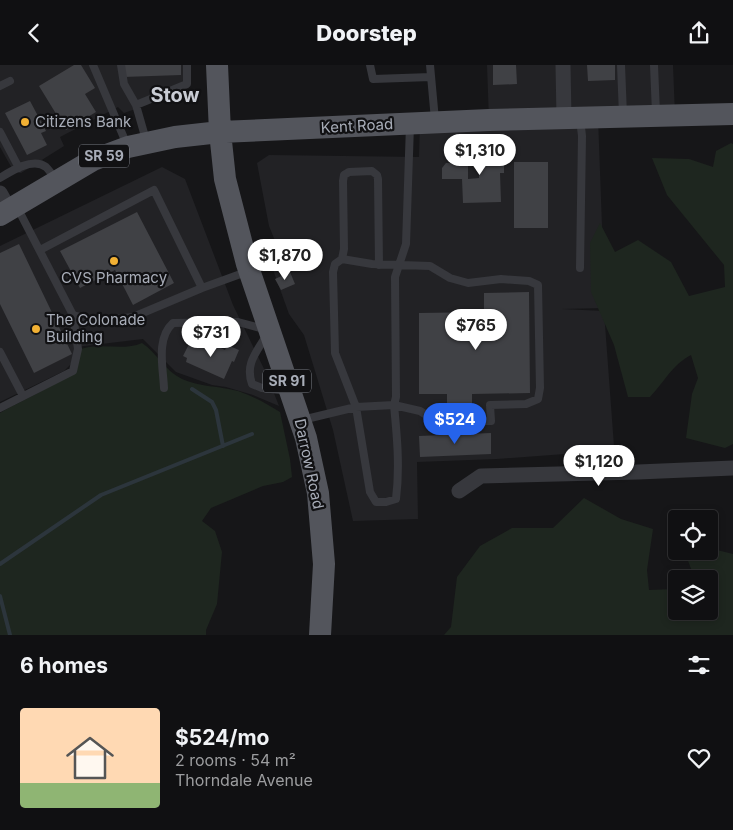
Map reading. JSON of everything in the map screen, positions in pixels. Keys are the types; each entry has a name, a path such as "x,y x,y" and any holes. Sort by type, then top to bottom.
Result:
{"main road":[{"name":"Darrow Road","path":"217,65 220,133 225,179 250,271 306,438 318,493 324,564 320,635"},
{"name":"Kent Road","path":"6,206 58,182 93,160 138,145 175,137 220,133 572,117 733,114"}],"street":[{"path":"562,65 572,117"},
{"path":"459,491 481,476 733,468"}],"lane":[{"path":"93,65 138,145"},
{"path":"120,65 124,84 136,105 138,145"},
{"path":"136,105 187,84 187,65"},
{"path":"370,65 374,79 431,77"},
{"path":"430,65 435,123"},
{"path":"621,65 623,116"},
{"path":"654,65 657,116"},
{"path":"0,87 10,81"},
{"path":"572,117 582,136 580,268"},
{"path":"379,265 377,175 372,171 349,172 344,175 343,181 344,249 342,259 335,264 333,272 335,353 356,407 370,492 376,502 386,502 396,499 398,482 397,431 394,405 396,397 395,277 406,244 410,124"},
{"path":"0,132 19,167"},
{"path":"0,177 19,167 35,163 45,166 58,182"},
{"path":"40,251 154,190 202,288"},
{"path":"0,408 73,371 78,349 73,315 40,251 6,206"},
{"path":"300,421 356,407 394,405 420,411 436,421 491,421 490,405 526,404 538,399 540,388 538,285 528,281 501,279 468,283 450,278 430,266 379,265 342,259"},
{"path":"73,315 96,321 133,317 202,288 250,271"},
{"path":"164,388 162,341 166,329 173,323 238,322 269,330 250,363 248,374 252,384 262,388 290,391"},
{"path":"0,352 23,396"}],"shaded area":[{"path":"0,65 189,65 190,86 124,113 118,107 60,137 64,146 21,173 14,172 0,147"},
{"path":"487,65 673,65 675,115 598,117 605,308 562,309 604,311 614,446 605,451 497,459 417,462 418,519 353,521 333,430 304,335 289,314 271,264 276,243 269,226 257,163 269,155 419,157 420,124 489,120"},
{"path":"731,143 733,144 733,444 725,448 686,438 692,394 698,378 691,355 673,369 650,397 628,397 614,345 591,292 590,243 600,223 615,252 638,240 671,262 689,296 725,287 724,265 667,195 652,158 689,159 713,167 716,151"},
{"path":"162,167 185,179 233,305 266,373 279,406 253,395 212,385 176,372 143,339 76,347 71,364 64,371 0,402 0,246"},
{"path":"142,343 176,376 182,379 195,384 238,391 260,400 280,412 292,477 283,482 263,486 211,508 202,521 215,531 222,552 217,604 206,630 206,635 0,635 0,413 40,392 59,379 73,365 78,350 94,346 126,347"},
{"path":"584,498 621,519 653,529 647,570 649,590 668,589 668,620 718,620 718,570 692,570 688,560 718,560 718,550 733,554 733,635 444,635 451,627 457,577 480,546 512,528 553,528"}],"building":[{"path":"74,65 81,65 95,88 85,94 96,112 66,130 39,86"},
{"path":"123,65 181,65 181,75 123,77"},
{"path":"493,65 516,65 517,84 493,85"},
{"path":"587,65 615,65 615,80 588,81"},
{"name":"Citizens Bank","path":"30,101 46,131 41,133 47,145 27,155 5,113"},
{"path":"478,143 498,143 499,160 504,160 504,173 500,173 501,202 463,203 462,179 442,179 442,168 446,163 468,163 468,179 479,178"},
{"path":"514,162 548,162 548,228 514,228"},
{"name":"CVS Pharmacy","path":"137,212 174,283 133,305 115,270 80,288 60,251"},
{"name":"The Colonade Building","path":"19,244 72,354 34,373 0,304 0,253"},
{"path":"290,272 295,284 281,290 275,279"},
{"path":"529,292 530,393 472,394 472,414 447,414 447,394 419,394 419,313 484,312 484,293"},
{"path":"206,341 225,350 227,345 239,350 224,379 186,362 187,358 183,356 189,344 193,346 195,342 204,346"},
{"path":"491,433 491,454 420,457 419,436"}],"waterway":[{"path":"192,389 212,402 216,410 223,446"},
{"path":"0,564 101,495 252,434"},
{"path":"0,596 10,635"}],"place":[{"name":"Citizens Bank","path":"25,122"},
{"name":"CVS Pharmacy","path":"114,261"},
{"name":"The Colonade Building","path":"36,329"}],"district":[{"name":"Stow","path":"175,95"}]}
